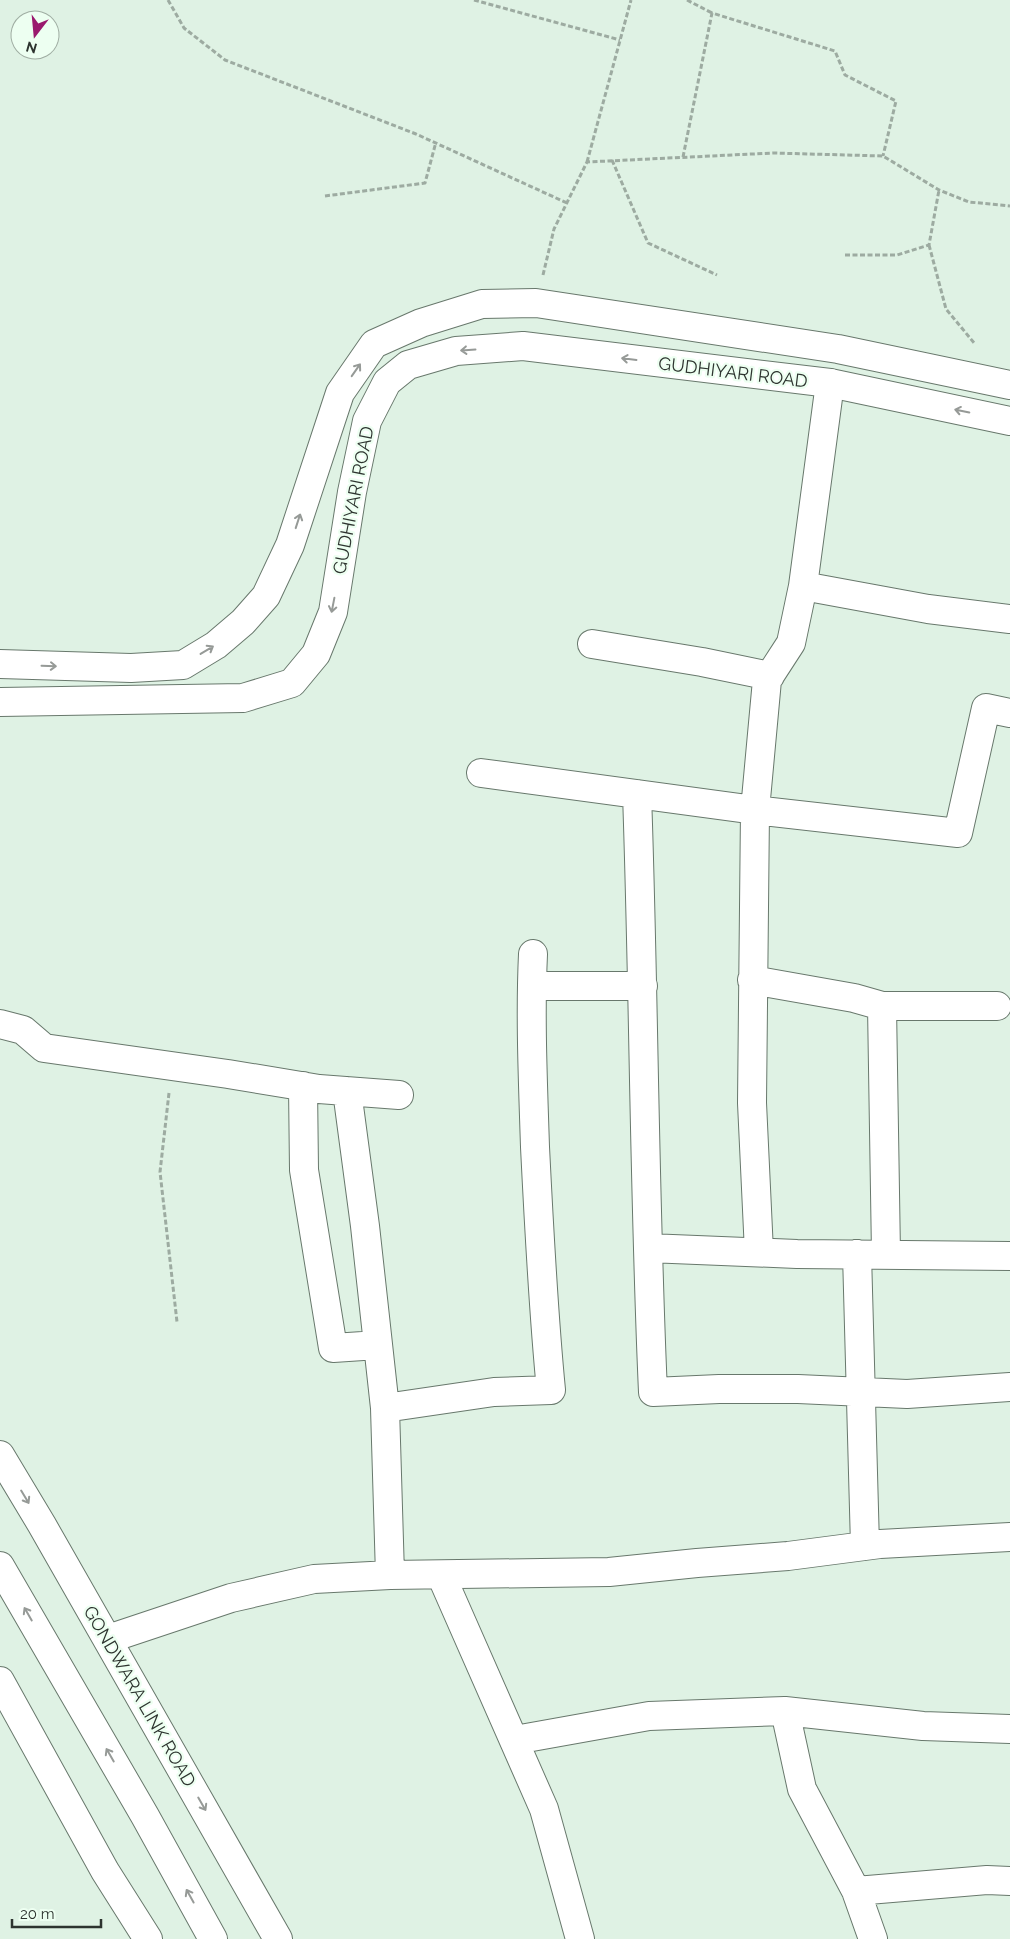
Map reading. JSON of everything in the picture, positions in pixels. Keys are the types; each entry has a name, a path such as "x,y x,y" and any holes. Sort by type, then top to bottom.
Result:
{"street":[{"path":"523,346 528,303"},
{"name":"GUDHIYARI ROAD","path":"0,664 130,668 183,664 216,645 243,622 266,596 290,545 340,393 374,344 421,323 482,304 528,303 838,349 1010,385"},
{"name":"GUDHIYARI ROAD","path":"0,702 243,698 292,683 316,654 333,612 352,492 366,421 387,382 408,365 456,351 523,346 830,384 1010,421"},
{"path":"759,1252 752,1103 755,810 767,680 791,643 803,586 830,384"},
{"path":"803,586 928,609 1010,619"},
{"path":"592,644 702,662 770,676"},
{"path":"481,773 755,810 958,833 986,708 1010,713"},
{"path":"637,794 643,986 643,1086 653,1392 719,1389 798,1389 907,1394 1010,1387"},
{"path":"385,1408 494,1392 551,1390 544,1318 538,1204 532,986 533,954"},
{"path":"752,980 854,998 882,1006 997,1006"},
{"path":"532,986 643,986"},
{"path":"882,1006 886,1254"},
{"path":"0,1024 23,1030 44,1048 303,1086 399,1095"},
{"path":"303,1086 304,1170 334,1348 378,1345"},
{"path":"347,1091 385,1408 390,1575"},
{"path":"648,1248 759,1252 1010,1256"},
{"path":"857,1254 864,1546"},
{"name":"GONDWARA LINK ROAD","path":"0,1455 42,1525 278,1939"},
{"path":"108,1640 232,1598 314,1579 390,1575 609,1572 788,1556 864,1546 1010,1537"},
{"path":"0,1566 135,1799 213,1939"},
{"path":"441,1575 544,1809 580,1939"},
{"path":"0,1682 105,1871 148,1939"},
{"path":"515,1740 648,1716 785,1711 923,1726 1010,1729"},
{"path":"785,1711 802,1789 856,1891 866,1938"},
{"path":"856,1891 987,1880 1010,1881"}],"path":[{"path":"168,0 184,28 225,60 436,142 567,203"},
{"path":"474,0 620,40"},
{"path":"528,303 554,229 587,162 631,0"},
{"path":"687,0 712,13 835,51 845,75 896,101 883,156"},
{"path":"683,157 712,13"},
{"path":"325,196 425,183 436,142"},
{"path":"587,162 772,153 883,156 939,190 969,202 1010,206"},
{"path":"612,160 648,243 717,275"},
{"path":"939,190 929,245 946,309 975,344"},
{"path":"845,255 897,255 929,245"},
{"path":"173,1066 160,1172 177,1322"}]}
